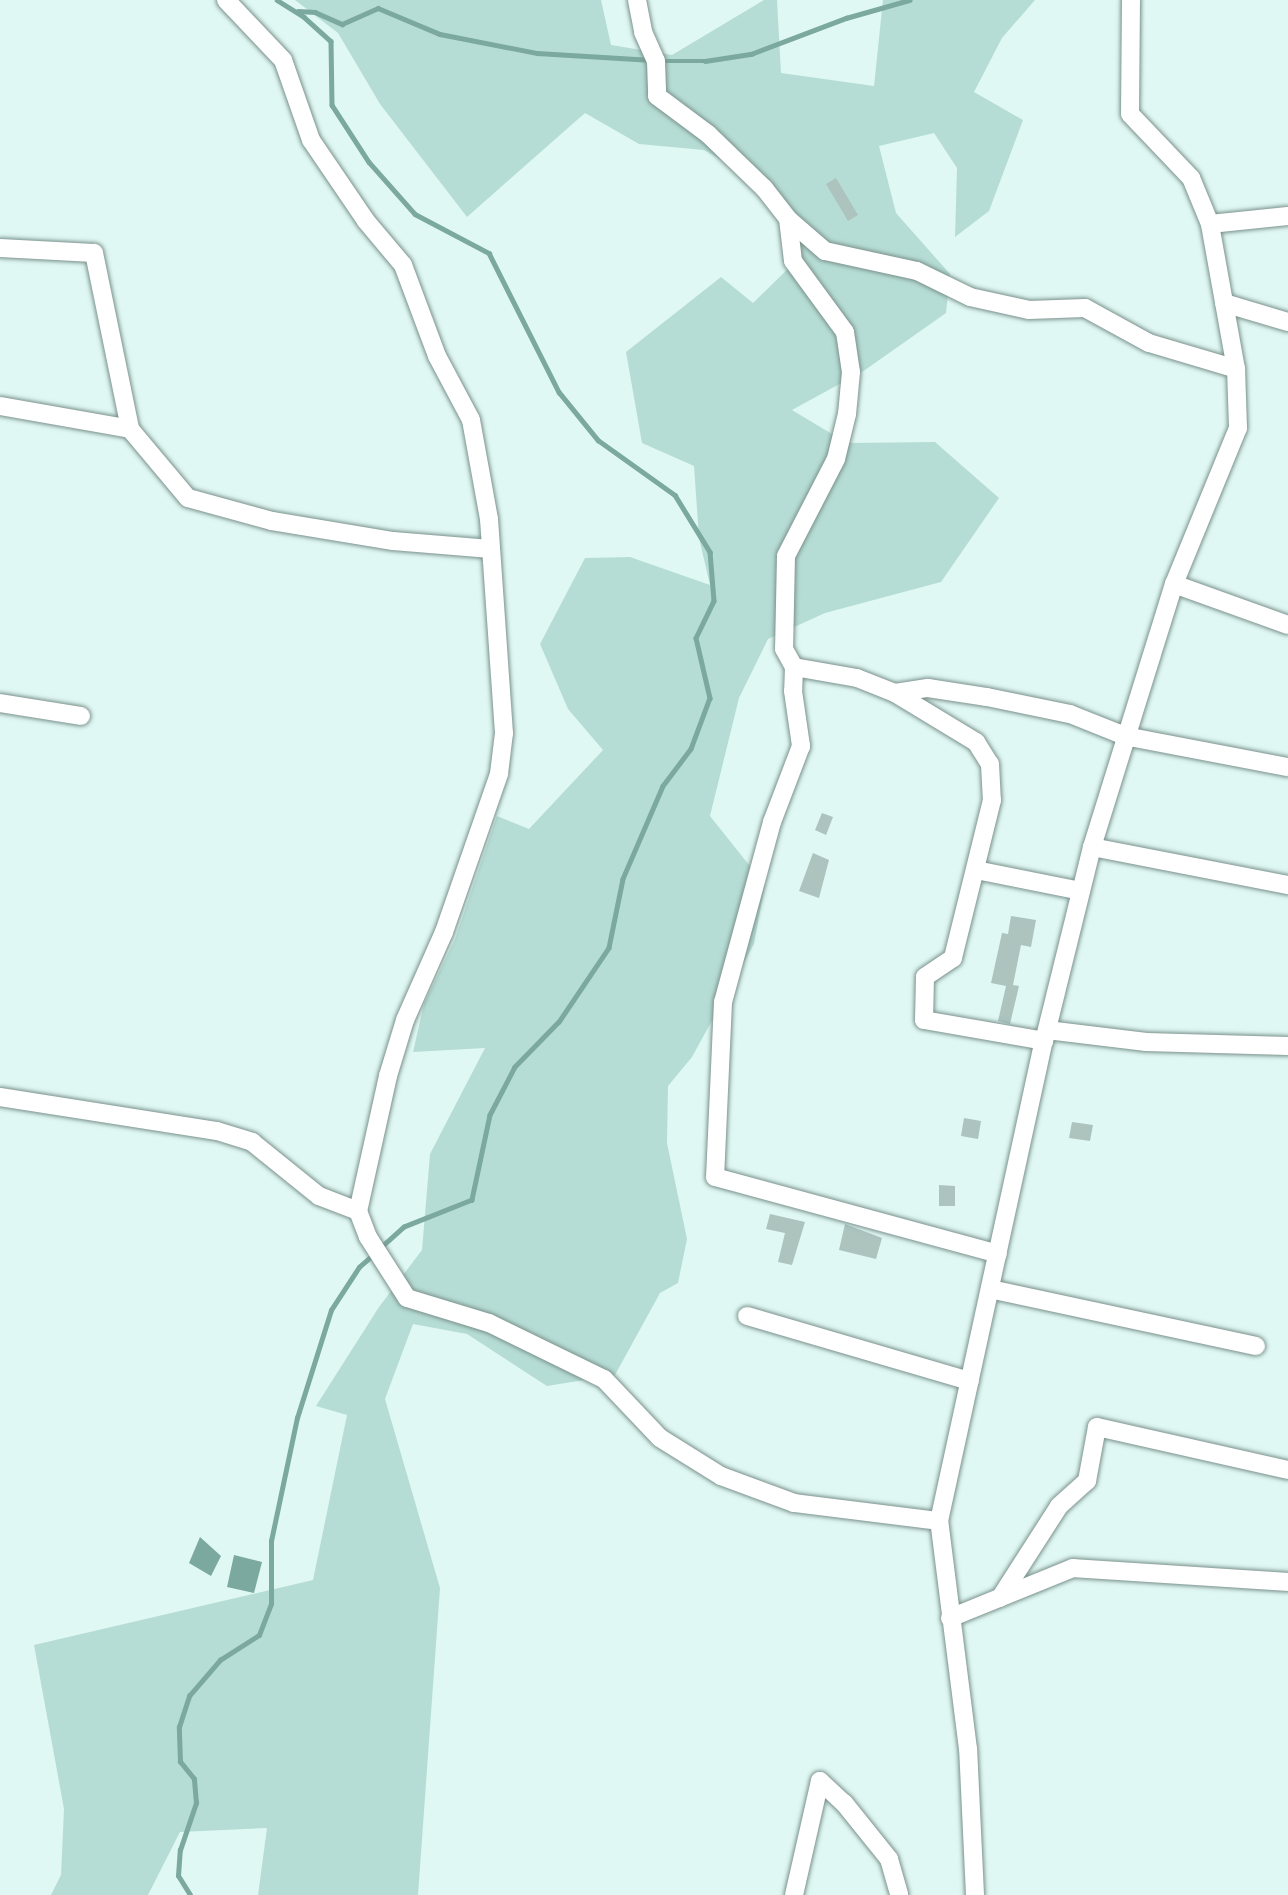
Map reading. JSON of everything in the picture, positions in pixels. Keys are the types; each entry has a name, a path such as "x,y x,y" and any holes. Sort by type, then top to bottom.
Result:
{"street":[{"path":"226,0 283,60 311,140 366,221 403,265 437,356 471,420 491,549 504,734 499,774 444,932 405,1020 382,1097 358,1211 368,1237 407,1298 489,1323 604,1379 660,1438 721,1476 794,1503 939,1521"},
{"path":"637,0 643,32 656,61 657,96 708,134 764,188 788,219 825,251 917,271 980,300 1029,310 1085,308 1149,343 1236,369"},
{"path":"975,1895 968,1749 939,1521 1045,1036 1092,847 1174,584 1238,428 1236,369 1210,224 1191,178 1130,114 1131,0"},
{"path":"1210,224 1288,216"},
{"path":"788,219 793,261 845,332 851,372 847,414 836,459 786,556 784,650 795,667 793,691 801,746 772,822 723,1002 715,1177 998,1254"},
{"path":"0,248 94,253 130,429 188,498 272,521 393,541 491,549"},
{"path":"1224,303 1288,322"},
{"path":"0,406 130,429"},
{"path":"1174,584 1288,625"},
{"path":"795,667 857,678 895,693 976,742 990,764 992,800 976,870 953,958 925,977 924,1020 1045,1036 1146,1042 1288,1046"},
{"path":"895,693 928,688 987,697 1070,714 1125,736 1288,767"},
{"path":"0,703 81,716"},
{"path":"1092,847 1288,885"},
{"path":"976,870 1081,891"},
{"path":"0,1097 226,1134 252,1142 319,1196 358,1211"},
{"path":"990,1289 1256,1346"},
{"path":"747,1316 970,1382"},
{"path":"1000,1598 1059,1506 1087,1481 1097,1427 1288,1470"},
{"path":"950,1618 1073,1568 1288,1582"},
{"path":"794,1895 820,1781 844,1803 889,1859 899,1895"}],"shaded area":[{"path":"295,0 601,0 611,45 672,55 764,0 777,0 781,73 874,86 883,0 1035,0 1002,38 974,92 1023,120 989,211 955,237 957,168 934,133 879,146 896,213 950,274 946,313 865,370 792,410 847,443 935,442 999,498 941,582 825,613 768,639 739,698 710,816 765,885 754,944 692,1057 668,1086 667,1143 687,1239 678,1283 660,1293 615,1375 547,1386 467,1334 413,1324 385,1399 440,1588 418,1895 258,1895 267,1828 180,1832 148,1895 51,1895 61,1875 64,1809 34,1645 313,1580 347,1415 316,1406 379,1307 422,1250 430,1154 485,1048 413,1052 424,1004 455,939 497,816 529,829 603,750 568,709 540,644 585,558 630,557 710,585 699,538 694,466 642,443 626,352 721,277 753,303 801,256 775,190 704,150 639,144 585,113 467,217 380,104 338,33"},
{"path":"200,1537 221,1556 211,1576 189,1563"},
{"path":"234,1555 262,1562 254,1593 227,1587"}],"building":[{"path":"836,178 858,215 848,221 826,184"},
{"path":"822,813 833,817 826,835 815,830"},
{"path":"813,853 829,860 819,898 799,891"},
{"path":"1011,916 1036,920 1031,947 1021,945 1013,985 1019,986 1010,1024 998,1021 1006,986 991,983 1002,933 1008,934"},
{"path":"964,1118 981,1121 978,1139 961,1136"},
{"path":"1072,1122 1093,1125 1090,1141 1069,1138"},
{"path":"939,1185 955,1186 955,1206 939,1206"},
{"path":"770,1214 805,1222 792,1265 778,1262 785,1233 766,1229"},
{"path":"845,1224 882,1238 876,1259 839,1250"}],"waterway":[{"path":"277,0 304,17 331,41 332,105 369,162 415,214 489,253 559,392 598,440 675,495 710,552 714,601 696,638 710,698 691,749 663,786 623,879 609,948 559,1022 515,1067 490,1115 472,1200 404,1227 381,1248"},
{"path":"660,61 705,61 751,54 846,18 909,0"},
{"path":"298,11 315,12 342,24 378,8 440,34 537,53 652,60"},
{"path":"190,1895 178,1876 180,1850 196,1803 194,1779 180,1762 179,1727 189,1696 220,1660 259,1635 271,1604 271,1541 297,1418 331,1310 359,1267 375,1253"}]}
